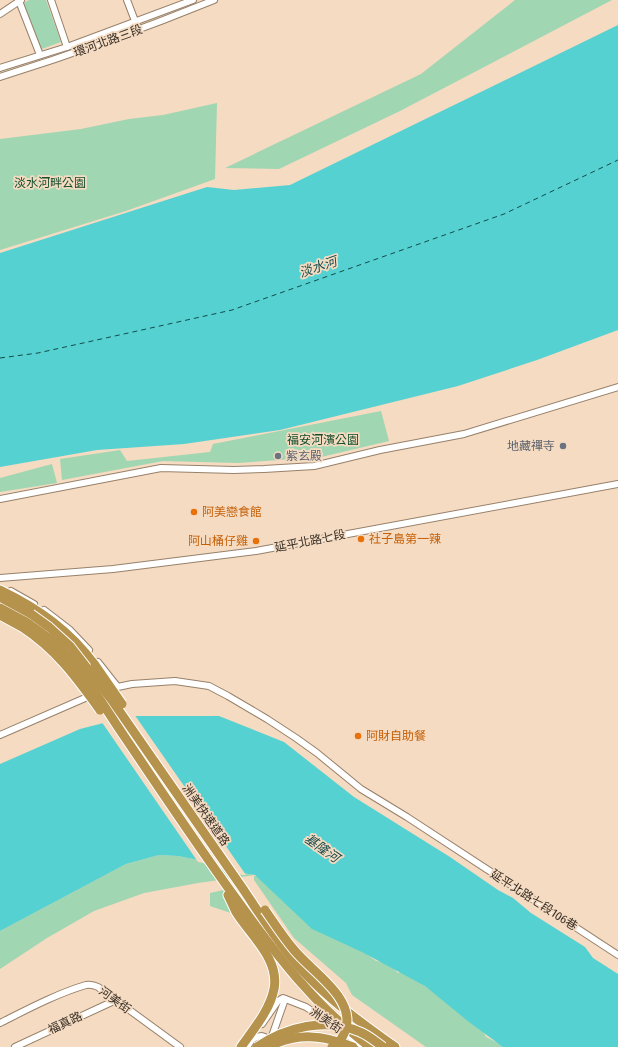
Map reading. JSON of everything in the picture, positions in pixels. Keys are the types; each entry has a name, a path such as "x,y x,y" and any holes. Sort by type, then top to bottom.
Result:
{"highway":[{"path":"0,590 28,618"},
{"name":"洲美快速道路","path":"0,597 28,618 46,645 63,661 109,723 122,733 213,868 297,980 352,1034 370,1047"},
{"name":"洲美快速道路","path":"0,608 49,627 70,646 111,699 268,928 299,967 331,999 355,1019 395,1047"},
{"path":"0,615 28,618"},
{"path":"208,840 265,910 294,950 339,996 345,1006 348,1016 346,1031 342,1038 332,1047"},
{"path":"213,868 236,912 271,963 274,973 275,982 270,1000 257,1025 241,1047"},
{"path":"257,1047 280,1034 308,1026 328,1025 339,1026 361,1032 383,1047"},
{"path":"268,1046 285,1040 313,1037 327,1038 353,1047"}],"street":[{"path":"50,0 67,47"},
{"path":"127,0 135,21"},
{"name":"環河北路三段","path":"0,68 67,47 193,0"},
{"name":"環河北路三段","path":"0,77 70,55 214,0"},
{"path":"0,14 20,1 40,55"},
{"path":"160,12 164,20"},
{"path":"0,499 161,468 249,469 314,466 380,450 464,434 618,388"},
{"name":"延平北路七段","path":"0,578 113,569 256,551 618,484"},
{"path":"0,586 40,607 70,630 91,653 117,686"},
{"path":"0,620 21,631 49,653 62,665 86,697"},
{"name":"延平北路七段106巷","path":"0,735 86,697 117,686 164,681 209,686 267,719 316,753 361,789 407,817 618,955"},
{"name":"河美街","path":"0,1023 61,995 87,985 93,985 116,1000 177,1046"},
{"path":"247,1047 278,1001 281,998 285,999 268,1046"},
{"name":"洲美街","path":"285,999 306,1007 322,1016 364,1047"},
{"name":"福真路","path":"15,1047 116,1000"},
{"path":"253,1038 257,1036 264,1036 269,1041 268,1046"}],"green space":[{"path":"29,0 46,0 61,42 39,50 22,4"},
{"path":"515,0 612,0 400,111 279,169 225,168 421,74"},
{"name":"淡水河畔公園","path":"217,103 215,179 126,211 0,250 0,139 81,129 129,119 163,115"},
{"name":"福安河濱公園","path":"381,411 389,441 321,457 238,463 163,461 62,480 60,459 120,450 127,461 210,452 213,444"},
{"path":"52,464 57,483 0,492 0,478"},
{"path":"159,855 178,856 209,862 242,873 255,875 198,883 144,893 94,911 47,938 0,969 0,931 126,864"},
{"path":"254,876 260,876 376,961 388,963 398,973 404,970 482,1029 486,1037 506,1047 426,1047 352,995 346,983 294,938 254,880"},
{"path":"224,890 240,901 234,914 210,906 210,893"}],"water":[{"name":"淡水河","path":"618,25 618,330 537,360 458,386 280,430 184,444 97,450 0,467 0,253 207,187 234,190 290,185"},
{"name":"基隆河","path":"131,716 219,716 284,742 354,797 450,857 498,890 513,898 531,913 585,947 593,958 618,974 618,1047 503,1047 469,1022 425,986 362,952 312,929 255,875 242,873 209,862 178,856 159,855 126,864 0,931 0,764 80,729"}],"pier":[{"path":"134,714 246,875 198,862 101,721"}],"ferry route":[{"path":"0,358 38,353 232,310 504,214 618,160"}],"place":[{"name":"地藏禪寺","path":"563,446"},
{"name":"紫玄殿","path":"278,456"},
{"name":"阿美戀食館","path":"194,512"},
{"name":"社子島第一辣","path":"361,539"},
{"name":"阿山桶仔雞","path":"256,541"},
{"name":"阿財自助餐","path":"358,736"}]}
